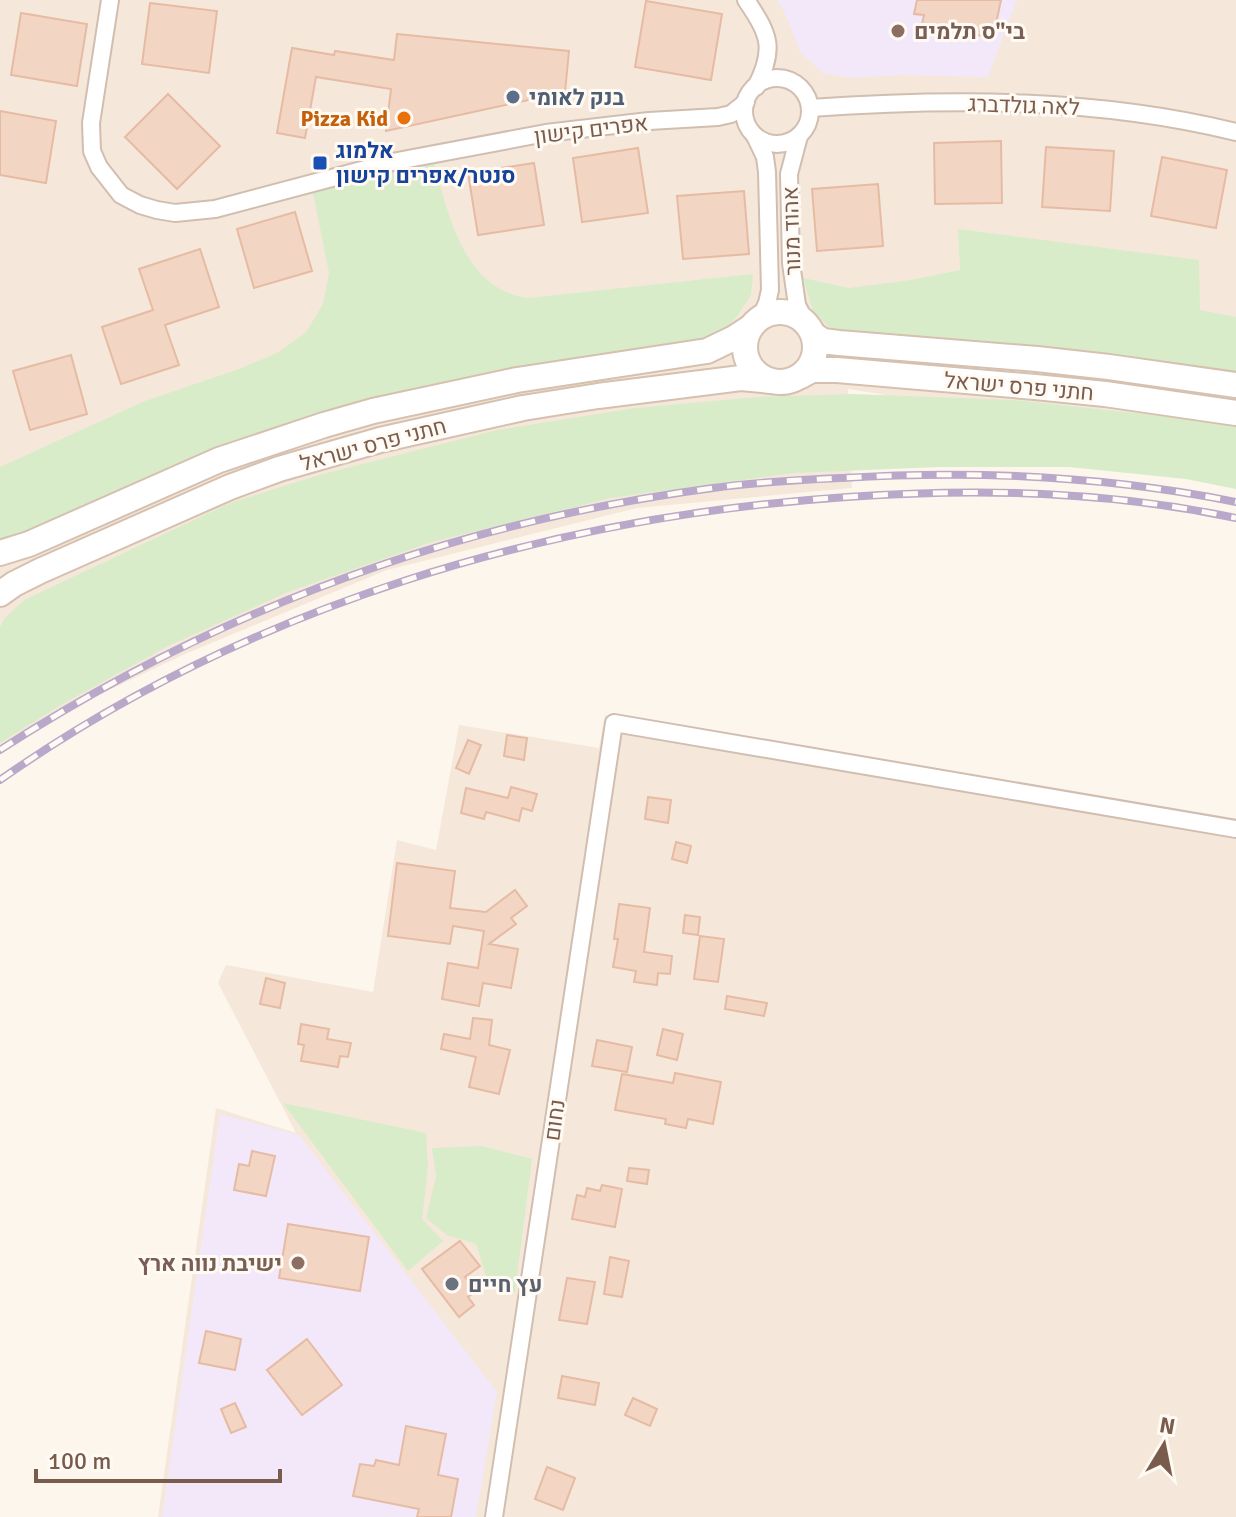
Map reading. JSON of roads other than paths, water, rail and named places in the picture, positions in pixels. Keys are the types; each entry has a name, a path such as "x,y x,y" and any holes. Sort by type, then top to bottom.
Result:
{"main road":[{"path":"790,313 810,330 816,346 814,357 801,376 781,382 771,381 752,369 745,348 746,337 755,323 769,314 790,313"},
{"name":"חתני פרס ישראל","path":"0,553 29,544 219,460 324,425 517,380 707,351 755,323"},
{"name":"חתני פרס ישראל","path":"810,330 823,341 1066,362 1236,385"},
{"name":"חתני פרס ישראל","path":"801,376 812,370 837,370 1105,394 1236,413"},
{"name":"חתני פרס ישראל","path":"0,594 40,571 230,487 368,443 523,408 598,396 741,378 771,381"}],"street":[{"name":"אפרים קישון","path":"110,0 91,123 92,151 99,167 121,195 157,210 175,213 215,209 392,162 546,133 649,121 718,117 731,114 746,102"},
{"path":"746,0 768,43 768,56 756,87 746,102 747,125 762,140 771,143 790,142 799,136 810,119 808,98 802,90 785,79 765,81 756,87"},
{"name":"לאה גולדברג","path":"810,108 935,102 1024,104 1121,111 1199,122 1236,132"},
{"name":"אהוד מנור","path":"754,134 765,157 767,172 770,290 767,303 755,323"},
{"name":"אהוד מנור","path":"799,136 789,174 791,263 797,305 810,330"},
{"name":"נחום","path":"494,1517 614,723 1236,829"}],"railway":[{"path":"0,750 82,700 167,655 253,615 342,579 432,549 617,503 761,483 941,475 1089,481 1236,502"},
{"path":"0,780 95,719 195,665 298,619 404,581 513,549 623,525 735,508 847,497 945,493 1091,497 1236,518"}],"place":[{"name":"בי\"ס תלמים","path":"898,31"},
{"name":"בנק לאומי","path":"513,97"},
{"name":"Pizza Kid","path":"404,118"},
{"name":"אלמוג סנטר/אפרים קישון","path":"320,163"},
{"name":"ישיבת נווה ארץ","path":"298,1263"},
{"name":"עץ חיים","path":"452,1284"}]}
